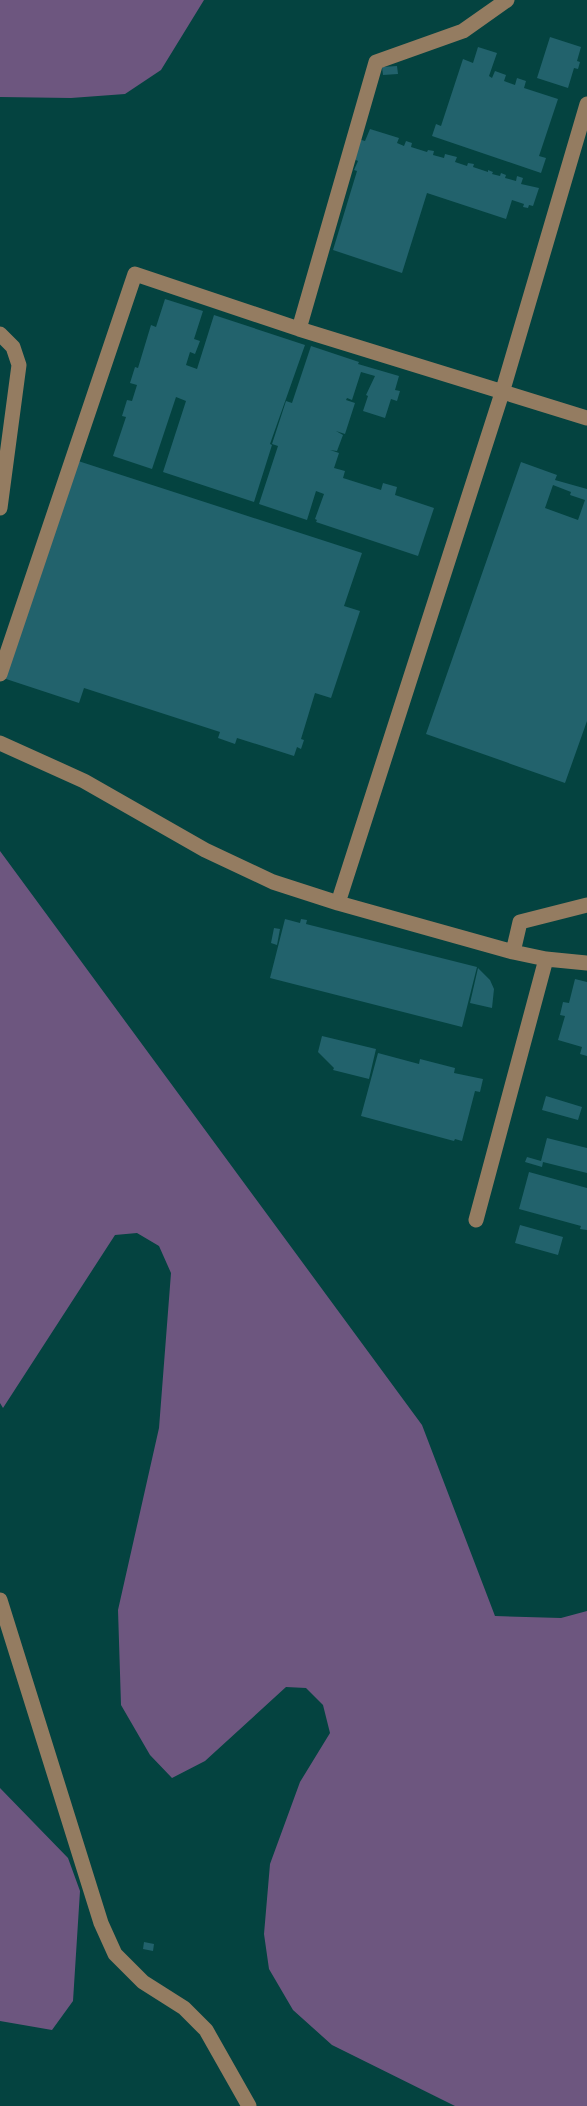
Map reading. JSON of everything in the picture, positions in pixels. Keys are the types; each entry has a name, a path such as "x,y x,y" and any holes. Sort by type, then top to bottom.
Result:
{"street":[{"path":"299,329 376,62 463,31 507,0"},
{"path":"338,903 502,393 587,104"},
{"path":"0,674 135,274 299,329 587,418"},
{"path":"0,334 13,347 19,365 0,508"},
{"path":"0,743 84,781 225,859 273,882 338,903 513,952 546,959 587,963"},
{"path":"513,952 520,922 587,905"},
{"path":"476,1220 546,959"},
{"path":"0,1600 101,1923 115,1954 143,1982 184,2008 206,2030 249,2106"}],"shaded area":[{"path":"0,0 204,0 161,70 125,94 71,98 0,97"},
{"path":"0,851 422,1425 495,1616 561,1618 587,1611 587,2106 455,2106 332,2045 293,2010 269,1969 264,1934 270,1864 300,1782 330,1733 323,1705 306,1688 286,1687 205,1761 172,1778 150,1755 121,1705 118,1610 159,1428 171,1273 159,1246 137,1233 115,1235 3,1408 0,1403"},
{"path":"0,1788 68,1858 80,1891 73,2001 52,2030 0,2021"}],"building":[{"path":"550,37 581,47 577,61 580,62 578,69 574,68 568,88 537,78"},
{"path":"478,47 497,53 489,76 492,78 495,71 506,75 504,81 515,85 517,78 526,81 524,88 558,99 539,156 546,158 541,173 432,136 436,124 441,126 463,59 473,63"},
{"path":"397,66 398,74 383,75 382,67"},
{"path":"370,129 399,138 397,143 404,146 406,141 412,143 411,147 427,152 428,150 434,151 433,155 444,158 445,154 457,157 455,162 467,166 468,163 474,164 473,167 488,172 488,170 493,172 492,174 500,176 501,173 506,175 505,178 516,181 517,176 523,178 521,184 539,188 533,206 523,207 524,204 512,200 506,219 427,193 402,273 333,250 357,171 354,170 358,161 352,158 358,139 365,141"},
{"path":"165,299 203,311 194,339 200,341 195,354 190,352 186,365 197,369 214,315 305,345 270,444 272,445 254,502 163,472 186,401 176,397 152,469 113,456 126,417 122,416 127,400 132,401 137,385 130,383 135,367 138,368 151,325 156,327"},
{"path":"311,346 359,362 358,364 399,376 395,390 400,391 397,401 391,399 385,418 363,411 368,396 366,395 375,376 361,372 352,400 347,398 346,400 355,403 345,434 336,431 343,435 337,451 330,450 339,453 334,468 345,471 343,478 381,490 383,483 397,487 395,495 434,508 418,556 316,522 324,494 316,491 307,520 259,504 278,446 272,444 286,401 292,403"},
{"path":"72,459 362,553 344,606 360,611 331,698 315,693 301,739 304,740 301,749 297,747 294,756 237,738 235,744 218,738 220,732 84,688 79,703 0,677"},
{"path":"521,462 557,475 555,480 587,489 587,721 565,783 426,734","holes":["553,485 571,492 570,495 585,500 578,520 545,508"]},
{"path":"285,919 300,923 301,919 307,920 306,924 477,967 462,1027 270,978"},
{"path":"274,928 280,929 277,945 271,943"},
{"path":"478,968 490,980 494,989 492,1008 470,1003"},
{"path":"575,979 587,982 587,1056 580,1054 582,1047 558,1040 565,1016 560,1015 563,1002 569,1003"},
{"path":"322,1036 376,1049 369,1079 333,1070 334,1068 318,1052"},
{"path":"378,1053 419,1064 420,1059 455,1068 454,1073 483,1079 480,1092 475,1091 462,1141 455,1139 454,1141 361,1116"},
{"path":"546,1096 582,1107 578,1120 542,1110"},
{"path":"547,1138 587,1148 587,1173 543,1162 542,1167 525,1162 527,1157 541,1161"},
{"path":"529,1172 587,1188 587,1230 580,1229 581,1226 519,1209"},
{"path":"520,1225 563,1237 558,1255 515,1243"},
{"path":"144,1942 154,1944 153,1951 143,1949"}]}
